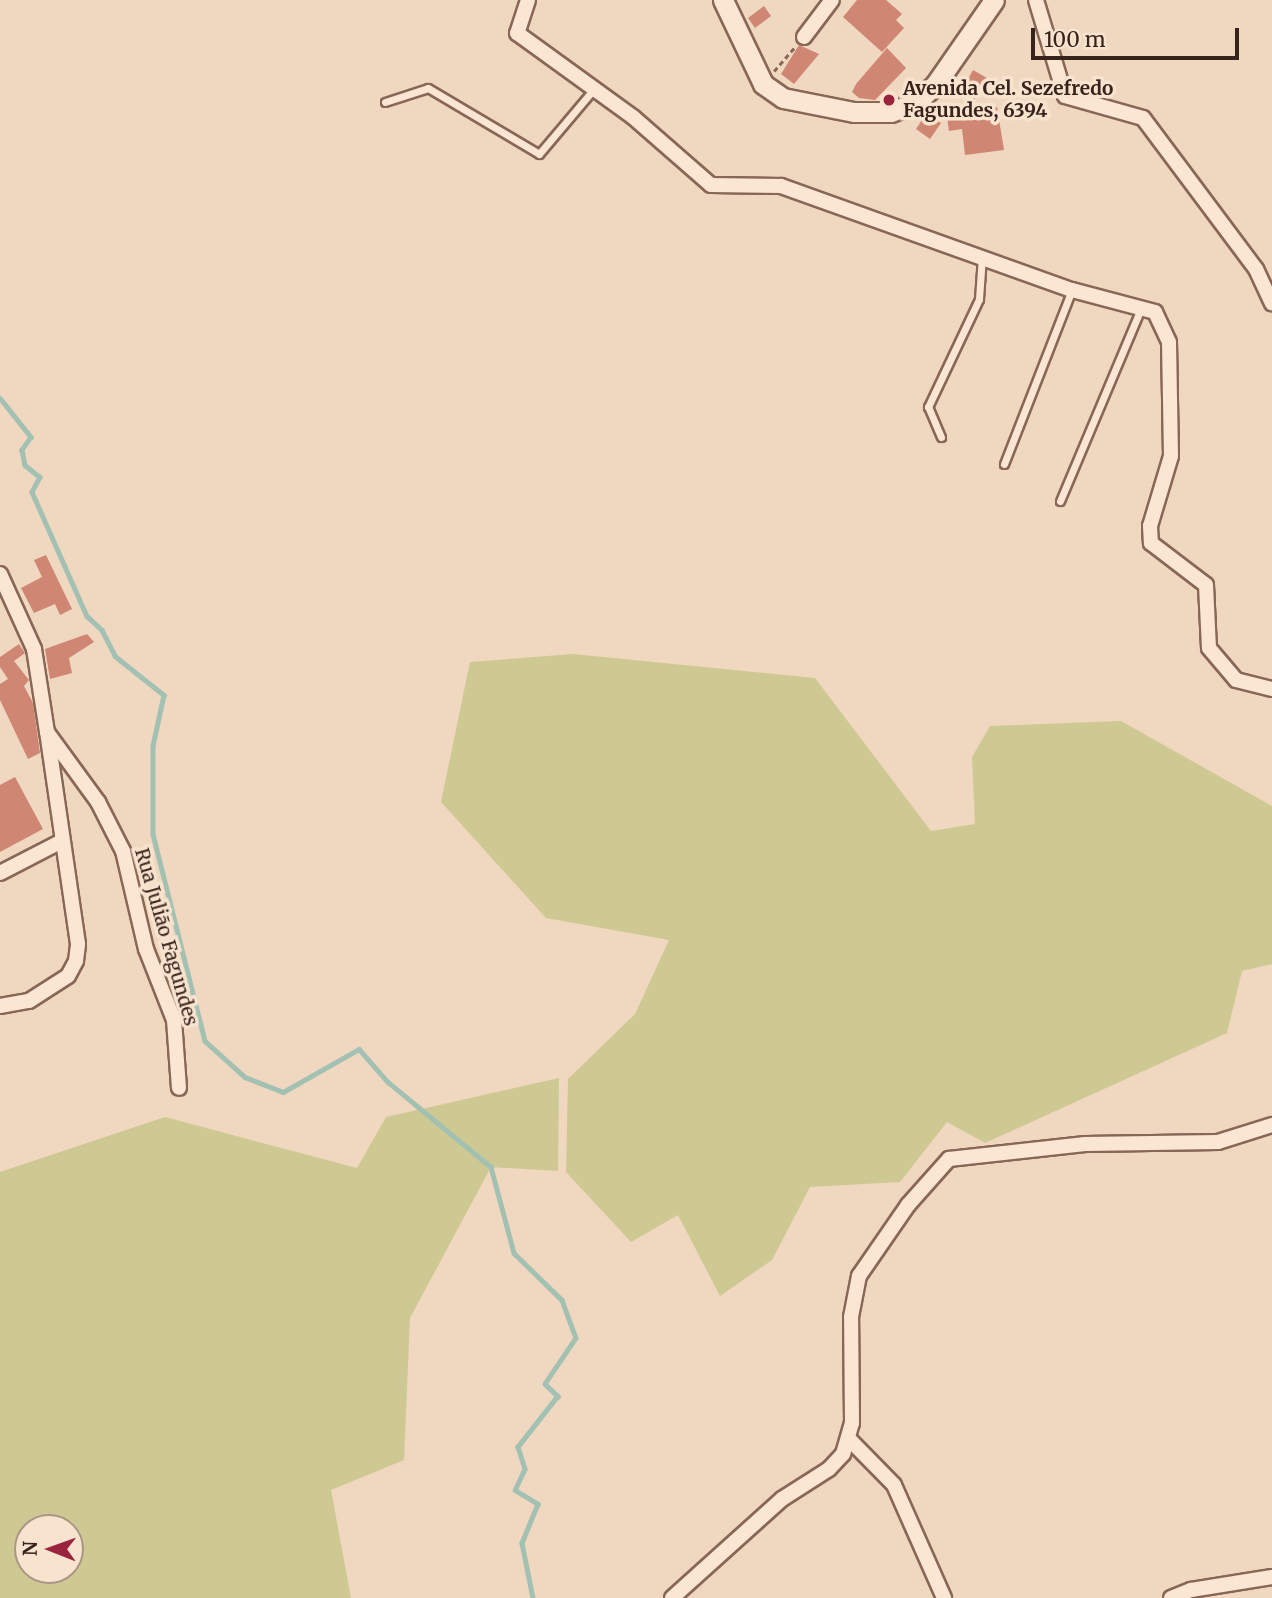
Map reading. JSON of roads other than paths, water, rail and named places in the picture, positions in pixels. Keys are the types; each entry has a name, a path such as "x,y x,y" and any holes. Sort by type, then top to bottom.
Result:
{"main road":[{"path":"723,0 762,84 783,98 814,107 854,112 903,107 935,85 994,0"}],"street":[{"path":"528,0 517,33 594,88 711,185 781,186 982,260 1072,290 1155,312 1169,342 1171,456 1150,526 1151,544 1206,585 1209,648 1236,680 1272,689"},
{"path":"804,37 832,0"},
{"path":"1036,0 1065,96 1143,118 1256,269 1272,304"},
{"name":"Rua Julião Fagundes","path":"0,574 34,649 47,732 98,802 123,851 146,949 174,1020 179,1088"},
{"path":"0,1006 29,1001 68,976 76,961 78,944 47,732"},
{"path":"0,873 62,841"},
{"path":"672,1598 782,1499 829,1469 849,1439 854,1382 851,1317 859,1276 908,1205 949,1159 1085,1144 1219,1142 1272,1125"},
{"path":"849,1439 894,1485 944,1598"},
{"path":"1171,1598 1191,1590 1272,1577"}],"lane":[{"path":"385,102 428,88 538,154 594,88"},
{"path":"941,437 928,407 979,299 982,260"},
{"path":"1004,464 1072,290"},
{"path":"1060,501 1141,308"}],"waterway":[{"path":"0,398 31,437 22,450 25,465 40,477 32,492 87,616 102,630 115,656 164,695 153,746 153,834 205,1041 245,1077 283,1092 359,1049 388,1082 491,1167 514,1253 562,1300 576,1338 545,1384 558,1396 518,1447 525,1469 515,1490 538,1504 522,1543 533,1598"}],"place":[{"name":"Avenida Cel. Sezefredo Fagundes, 6394","path":"889,100"}]}
